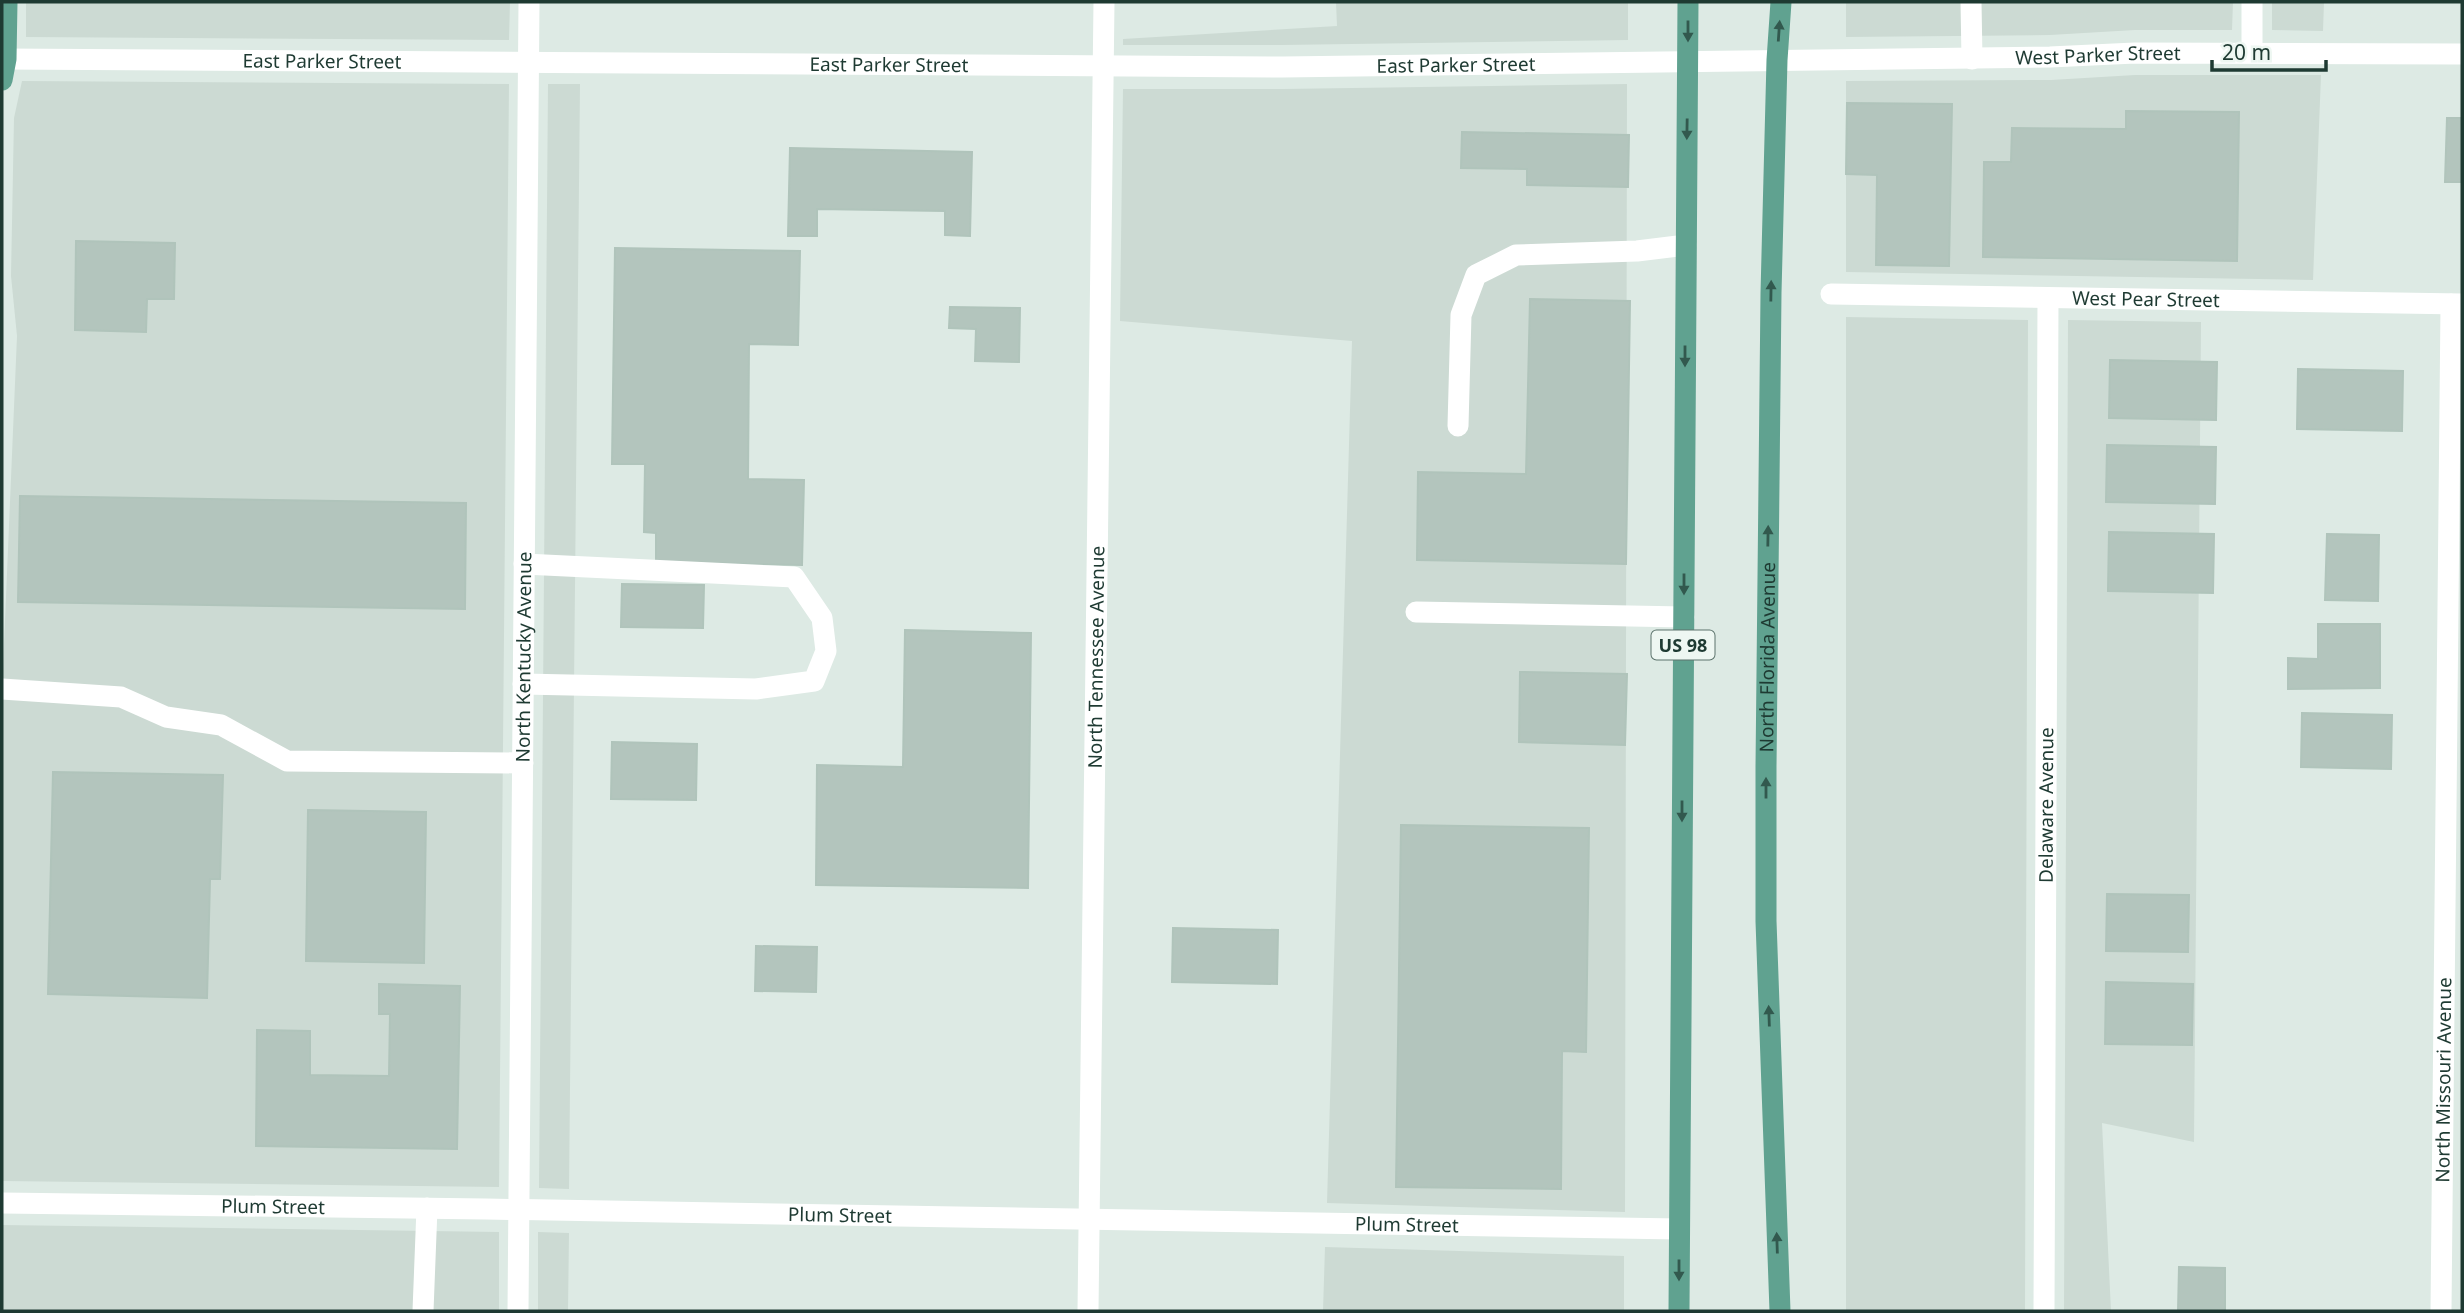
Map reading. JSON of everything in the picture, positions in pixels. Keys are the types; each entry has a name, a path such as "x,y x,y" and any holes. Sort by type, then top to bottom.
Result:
{"main road":[{"path":"3,66 7,2"},
{"name":"US 98","path":"1679,1311 1688,2"},
{"name":"North Florida Avenue","path":"1780,1311 1766,921 1770,333 1781,2"}],"street":[{"name":"North Kentucky Avenue","path":"519,1311 529,2"},
{"name":"North Tennessee Avenue","path":"1088,1311 1104,2"},
{"path":"1971,2 1972,59"},
{"path":"2252,2 2252,52"},
{"name":"West Parker Street","path":"1777,60 1972,59 2135,52 2462,54"},
{"name":"East Parker Street","path":"3,66 528,62 1283,67 1777,60"},
{"path":"1458,426 1461,315 1476,275 1516,255 1637,251 1686,245"},
{"name":"West Pear Street","path":"1831,294 2456,304"},
{"name":"Delaware Avenue","path":"2044,1311 2048,298"},
{"name":"North Missouri Avenue","path":"2441,1311 2456,304"},
{"path":"523,684 756,689 814,681 826,651 822,618 794,577 524,564"},
{"path":"1416,612 1684,617"},
{"path":"2,689 121,697 166,717 221,725 287,761 523,763"},
{"name":"Plum Street","path":"2,1203 1679,1229"},
{"path":"423,1311 427,1208"}],"shaded area":[{"path":"26,2 510,2 509,40 26,37"},
{"path":"1336,2 1628,2 1628,40 1123,45 1123,39 1337,26"},
{"path":"1846,2 2233,2 2232,30 1846,37"},
{"path":"2272,2 2324,2 2323,31 2272,30"},
{"path":"2135,75 2321,75 2313,280 1846,272 1846,81 2051,80"},
{"path":"22,81 509,84 499,1187 2,1181 2,692 17,336 11,276 14,118"},
{"path":"548,84 580,84 569,1189 539,1188"},
{"path":"1627,84 1625,1212 1327,1203 1352,341 1120,321 1123,89"},
{"path":"1846,317 2028,320 2025,1311 1846,1311"},
{"path":"2068,320 2201,322 2194,1142 2102,1123 2111,1311 2064,1311"},
{"path":"2,1225 499,1232 499,1311 2,1311"},
{"path":"538,1232 569,1233 568,1311 538,1311"},
{"path":"1325,1247 1624,1256 1624,1311 1323,1311"}],"building":[{"path":"1847,103 1952,104 1949,266 1876,265 1877,175 1846,174"},
{"path":"2126,111 2239,112 2237,261 1983,257 1984,162 2011,162 2012,128 2126,129"},
{"path":"2447,118 2462,118 2462,182 2445,182"},
{"path":"1462,132 1629,135 1628,187 1527,185 1527,169 1461,168"},
{"path":"790,148 972,152 970,236 945,235 945,211 817,209 817,236 788,236"},
{"path":"76,241 175,243 174,299 147,299 146,332 75,330"},
{"path":"615,248 800,251 798,345 749,344 748,479 804,480 802,565 656,562 656,533 644,532 645,464 612,464"},
{"path":"1530,299 1630,301 1626,564 1417,560 1418,472 1526,474"},
{"path":"950,307 1020,308 1019,362 975,361 976,329 949,328"},
{"path":"2110,360 2217,362 2216,420 2109,418"},
{"path":"2298,369 2403,371 2402,431 2297,429"},
{"path":"2107,445 2216,447 2215,504 2106,502"},
{"path":"20,496 466,503 465,609 18,602"},
{"path":"2109,532 2214,534 2213,593 2108,591"},
{"path":"2327,534 2379,535 2378,601 2325,600"},
{"path":"622,584 704,585 703,628 621,627"},
{"path":"2318,624 2380,624 2380,688 2288,689 2288,658 2318,659"},
{"path":"905,630 1031,633 1028,888 816,885 817,765 903,767"},
{"path":"1520,672 1627,674 1625,745 1519,742"},
{"path":"2302,713 2392,715 2391,769 2301,767"},
{"path":"612,742 697,744 696,800 611,799"},
{"path":"53,772 223,775 220,879 210,879 207,998 48,994"},
{"path":"308,810 426,812 424,963 306,961"},
{"path":"1401,825 1589,828 1586,1052 1562,1051 1561,1189 1396,1187"},
{"path":"2107,894 2189,895 2188,952 2106,951"},
{"path":"1173,928 1278,930 1277,984 1172,982"},
{"path":"756,946 817,947 816,992 755,991"},
{"path":"2106,982 2193,984 2192,1045 2105,1044"},
{"path":"379,984 460,986 457,1149 256,1146 257,1030 310,1031 310,1075 389,1076 390,1014 379,1014"},
{"path":"2179,1267 2225,1268 2225,1311 2178,1311"}]}
